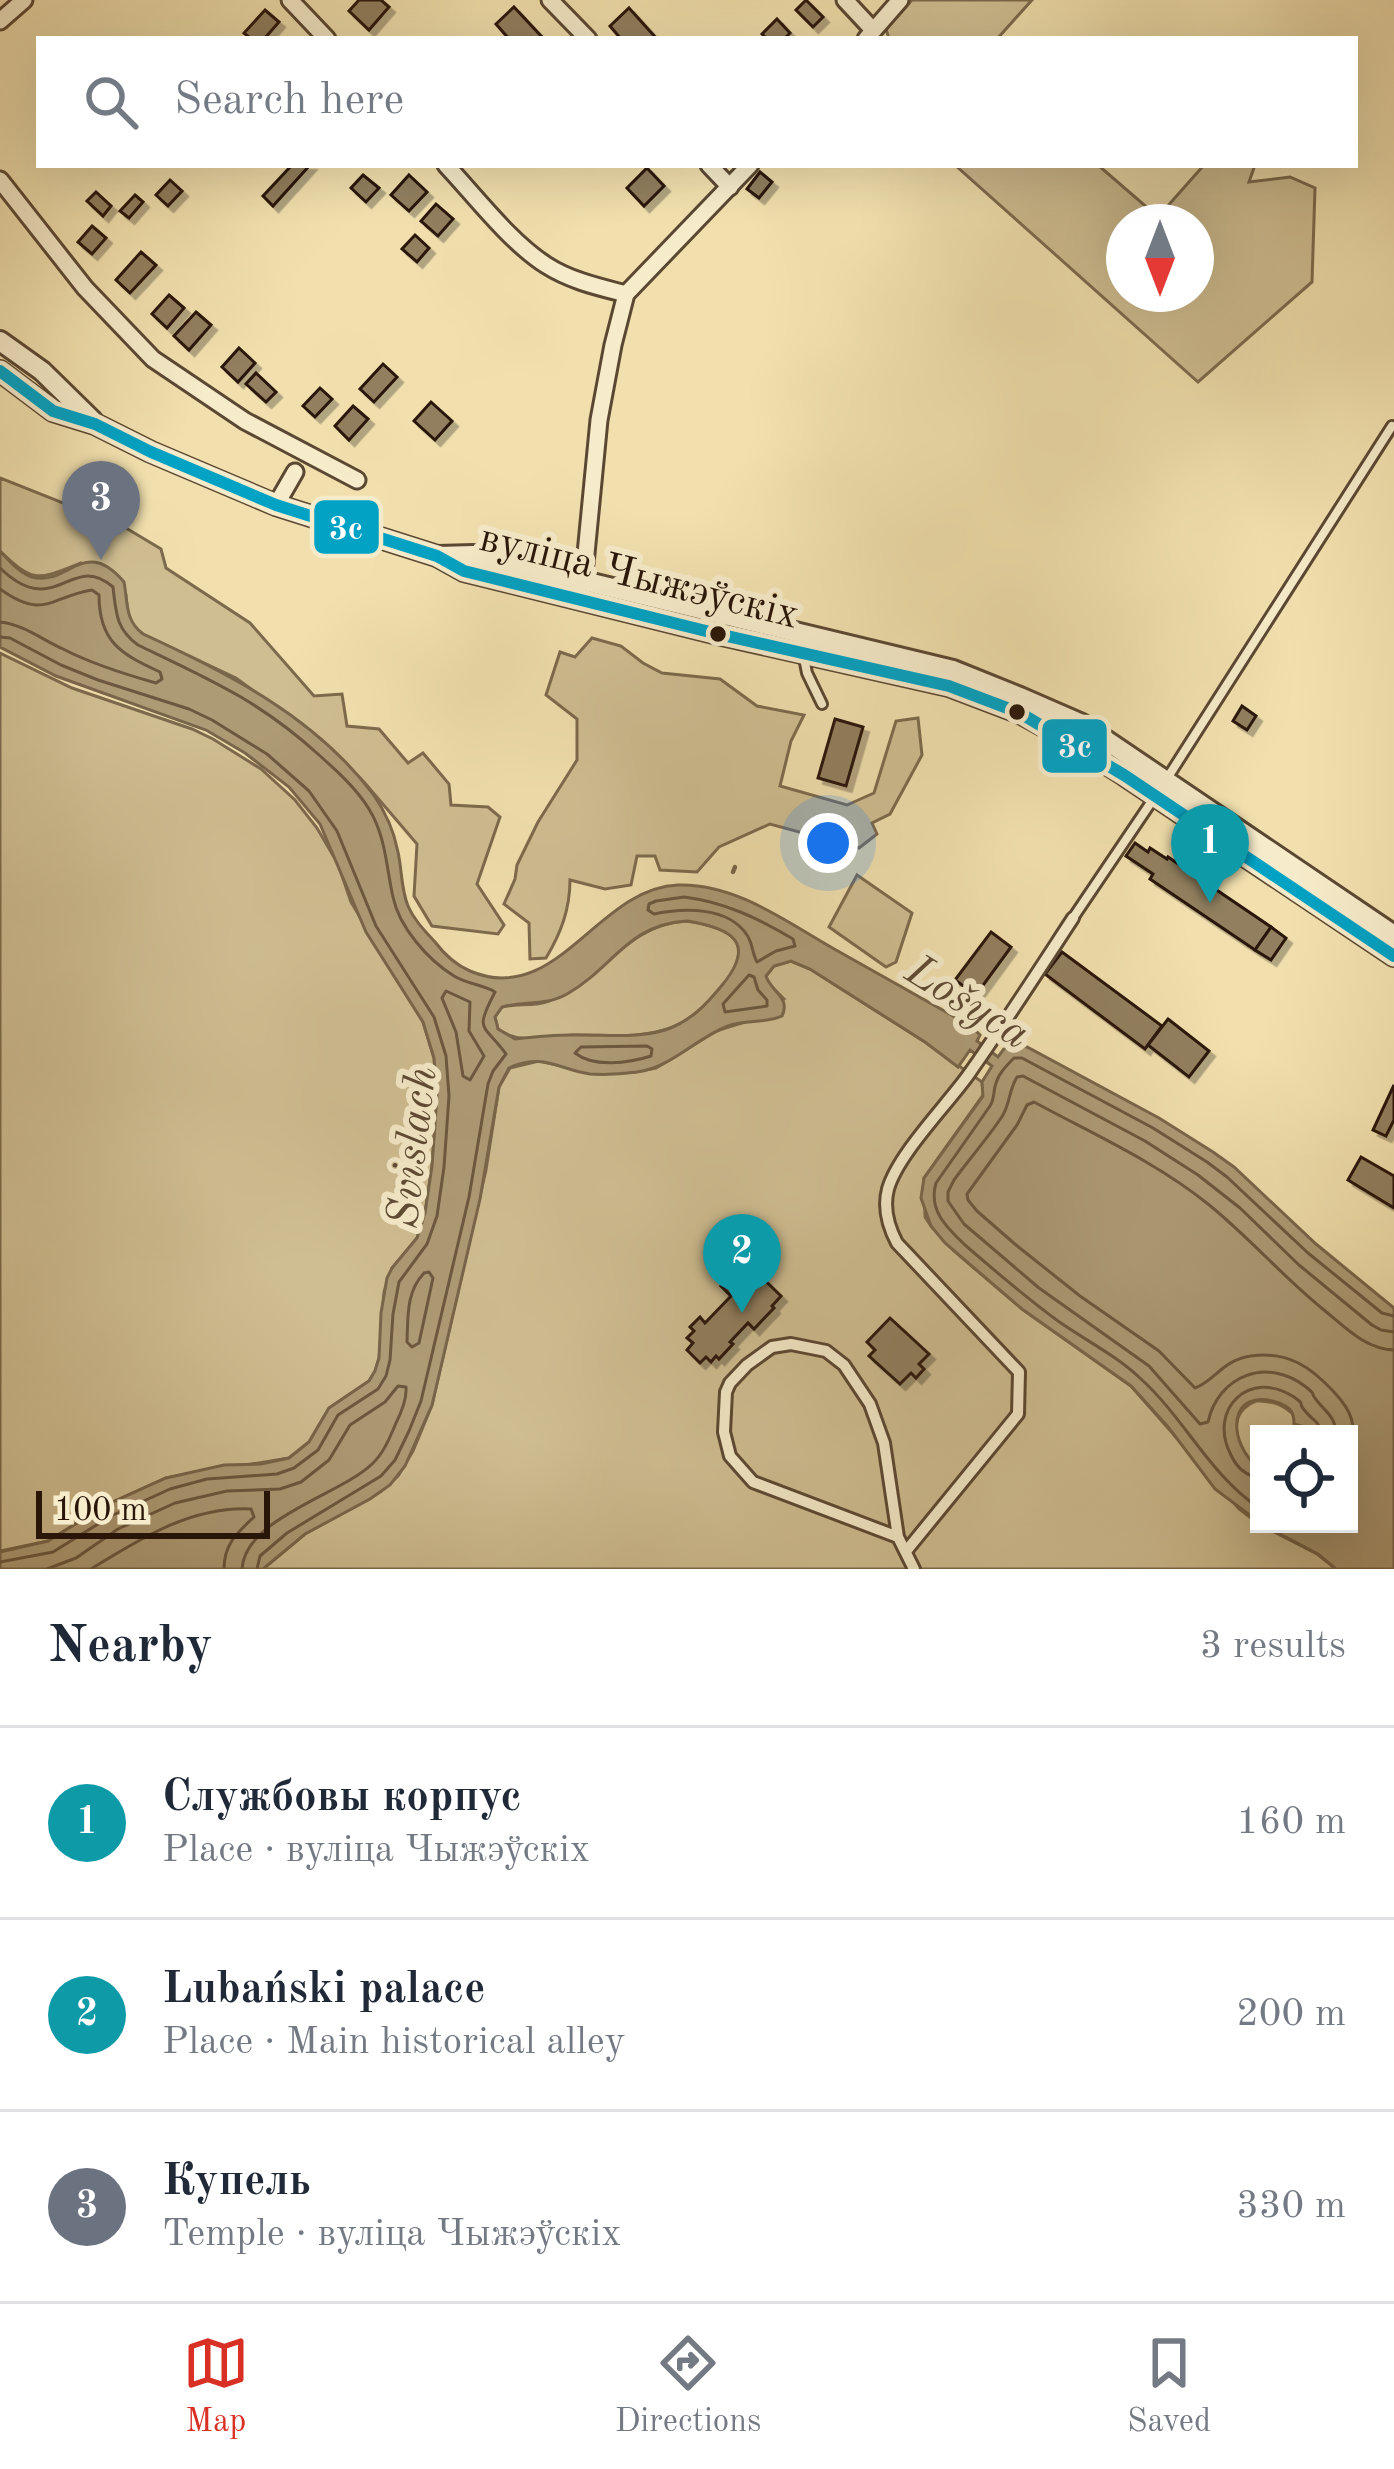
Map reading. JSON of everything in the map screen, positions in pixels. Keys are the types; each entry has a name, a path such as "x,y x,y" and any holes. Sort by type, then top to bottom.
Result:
{"street":[{"path":"0,21 24,0"},
{"path":"290,0 324,36"},
{"path":"550,0 585,36"},
{"path":"845,0 870,35 900,0"},
{"path":"449,168 544,264 589,285 626,294"},
{"path":"712,168 730,187"},
{"path":"577,588 585,564 599,420 626,294 748,168"},
{"path":"0,180 85,288 153,358 245,421 357,480"},
{"name":"вуліца Чыжэўскіх","path":"0,341 42,370 95,424"},
{"name":"вуліца Чыжэўскіх","path":"0,371 53,411 95,424 276,505 437,556 464,571 577,588 718,634 805,643 953,670 1020,697 1082,724 1160,789 1394,956"},
{"path":"276,505 295,472"},
{"name":"вуліца Чыжэўскіх","path":"1160,789 1394,935"},
{"path":"907,1550 1018,1414 1019,1372 897,1243 886,1203 894,1174 969,1074 1073,918"},
{"path":"898,1537 771,1490 753,1482 741,1469 730,1456 724,1432 726,1392 747,1365 772,1347 791,1344 826,1351 844,1365 870,1405 884,1443 898,1537 914,1569"}],"lane":[{"path":"1073,918 1392,426"},
{"path":"805,643 807,673 822,704"}],"shaded area":[{"path":"912,0 1032,0 1000,36 888,36 886,29"},
{"path":"958,168 1101,168 1143,204 1106,204 1106,300"},
{"path":"1201,168 1254,168 1249,182 1290,177 1315,188 1312,282 1198,382 1120,312 1214,312 1214,204 1170,204"},
{"path":"0,478 126,528 161,549 166,568 250,623 314,696 342,694 347,726 379,729 408,763 423,753 449,784 451,805 488,807 500,817 477,884 504,925 498,934 432,926 414,896 417,844 319,739 236,678 143,634 128,618 126,595 81,563 38,576 12,562 0,551"},
{"path":"592,638 621,646 662,673 720,679 757,706 804,715 791,741 780,786 847,805 874,793 896,721 918,718 922,755 890,814 872,823 877,834 859,848 770,824 719,847 697,872 660,870 655,856 637,856 631,885 605,889 570,880 556,939 546,958 530,959 529,923 504,904 538,822 577,760 577,719 546,695 560,652 575,657"},
{"path":"0,653 72,688 213,739 261,769 295,800 338,864 351,902 423,1022 434,1058 437,1096 425,1213 417,1238 392,1268 384,1292 379,1358 369,1381 329,1408 309,1442 289,1458 166,1478 106,1505 48,1541 0,1551"},
{"path":"857,875 912,913 896,962 886,967 829,927"},
{"path":"687,921 727,933 735,940 738,958 718,991 681,1023 635,1035 532,1038 514,1037 498,1029 495,1017 502,1007 549,1001 647,932"},
{"path":"791,961 810,969 982,1082 983,1095 924,1178 925,1217 931,1226 1022,1309 1131,1386 1250,1517 1250,1533 1276,1533 1336,1569 263,1569 305,1534 380,1492 398,1476 413,1451 432,1405 486,1170 499,1087 510,1068 539,1061 597,1074 656,1068 716,1031 748,1021 784,999 768,983 766,976 774,966"},
{"path":"1266,1401 1281,1406 1303,1425 1250,1425 1250,1460 1237,1433 1246,1407"}],"water":[{"path":"0,551 32,577 56,575 87,562 110,569 124,582 130,617 143,634 268,700 325,742 373,794 388,822 410,911 446,955 470,971 501,978 528,974 649,891 678,885 720,891 780,917 971,1026 980,1035 977,1041 998,1057 1009,1042 1027,1047 1213,1152 1394,1308 1394,1569 1336,1569 1278,1533 1358,1533 1358,1425 1298,1425 1291,1411 1279,1403 1249,1402 1241,1409 1237,1432 1250,1460 1250,1515 1215,1489 1131,1386 1022,1309 945,1243 931,1226 921,1198 924,1178 983,1096 982,1082 992,1066 970,1050 958,1067 791,961 774,966 766,976 782,999 782,1016 728,1026 649,1069 590,1074 531,1062 509,1068 499,1087 480,1199 432,1405 405,1466 390,1485 305,1534 263,1569 0,1569 0,1552 48,1541 106,1505 166,1478 289,1458 309,1442 329,1408 369,1381 379,1358 387,1278 417,1238 425,1213 437,1096 434,1058 423,1022 366,932 320,824 289,787 206,730 56,676 0,647","holes":["687,921 716,928 738,947 733,970 711,998 674,1027 642,1034 515,1039 498,1029 495,1017 502,1007 567,994 650,930"]}],"building":[{"path":"359,0 381,0 389,7 369,30 349,11"},
{"path":"806,0 823,17 813,27 796,10"},
{"path":"514,7 541,36 506,36 496,24"},
{"path":"629,8 654,36 618,36 610,26"},
{"path":"265,10 279,22 267,36 244,33"},
{"path":"777,19 790,33 787,36 762,34"},
{"path":"289,168 307,168 273,206 263,196"},
{"path":"647,168 664,186 644,206 627,188"},
{"path":"760,172 772,182 759,198 747,189"},
{"path":"363,175 379,188 366,202 351,188"},
{"path":"409,175 427,192 409,211 391,195"},
{"path":"170,180 182,191 168,206 156,195"},
{"path":"96,192 111,206 103,216 87,201"},
{"path":"135,195 143,202 129,218 120,211"},
{"path":"436,204 453,219 438,236 421,221"},
{"path":"92,226 106,238 92,254 78,242"},
{"path":"415,235 429,248 417,262 402,249"},
{"path":"141,252 156,265 130,293 116,280"},
{"path":"169,295 184,308 167,328 152,314"},
{"path":"196,312 211,325 189,350 174,336"},
{"path":"239,348 255,363 238,382 222,367"},
{"path":"383,364 397,377 374,402 360,389"},
{"path":"256,373 276,392 266,402 246,384"},
{"path":"320,388 332,399 315,417 303,406"},
{"path":"431,402 452,421 435,440 414,421"},
{"path":"353,406 368,419 349,440 335,426"},
{"path":"1242,706 1256,716 1247,730 1233,721"},
{"path":"835,719 863,727 846,786 818,778"},
{"path":"1135,843 1168,857 1271,927 1255,950 1150,879 1153,874 1126,856"},
{"path":"1271,927 1286,938 1271,960 1255,950"},
{"path":"991,932 1011,947 976,995 955,980"},
{"path":"1062,952 1162,1026 1145,1049 1045,974"},
{"path":"1168,1019 1209,1051 1189,1077 1148,1045"},
{"path":"1394,1085 1394,1120 1386,1136 1373,1130"},
{"path":"1361,1157 1394,1176 1394,1208 1348,1180"},
{"path":"751,1267 781,1296 754,1329 748,1323 719,1359 716,1356 711,1362 706,1357 700,1363 687,1350 693,1343 687,1338 694,1331 690,1327 700,1317 705,1323 731,1296 721,1286 732,1276 737,1281"},
{"path":"890,1318 929,1354 919,1364 924,1369 916,1378 911,1373 900,1384 869,1356 875,1350 867,1342"}],"waterway":[{"path":"733,872 735,867"}],"transit line":[{"name":"3с","path":"0,371 53,411 95,424 276,505 437,556 464,571 949,686 1020,713 1124,775 1394,956"}],"place":[{"name":"Купель","path":"101,560"},
{"name":"Службовы корпус","path":"1210,903"},
{"name":"Lubański palace","path":"742,1313"}],"water label":[{"name":"Lošyca","path":"969,1000"},
{"name":"Svislach","path":"410,1147"}]}
